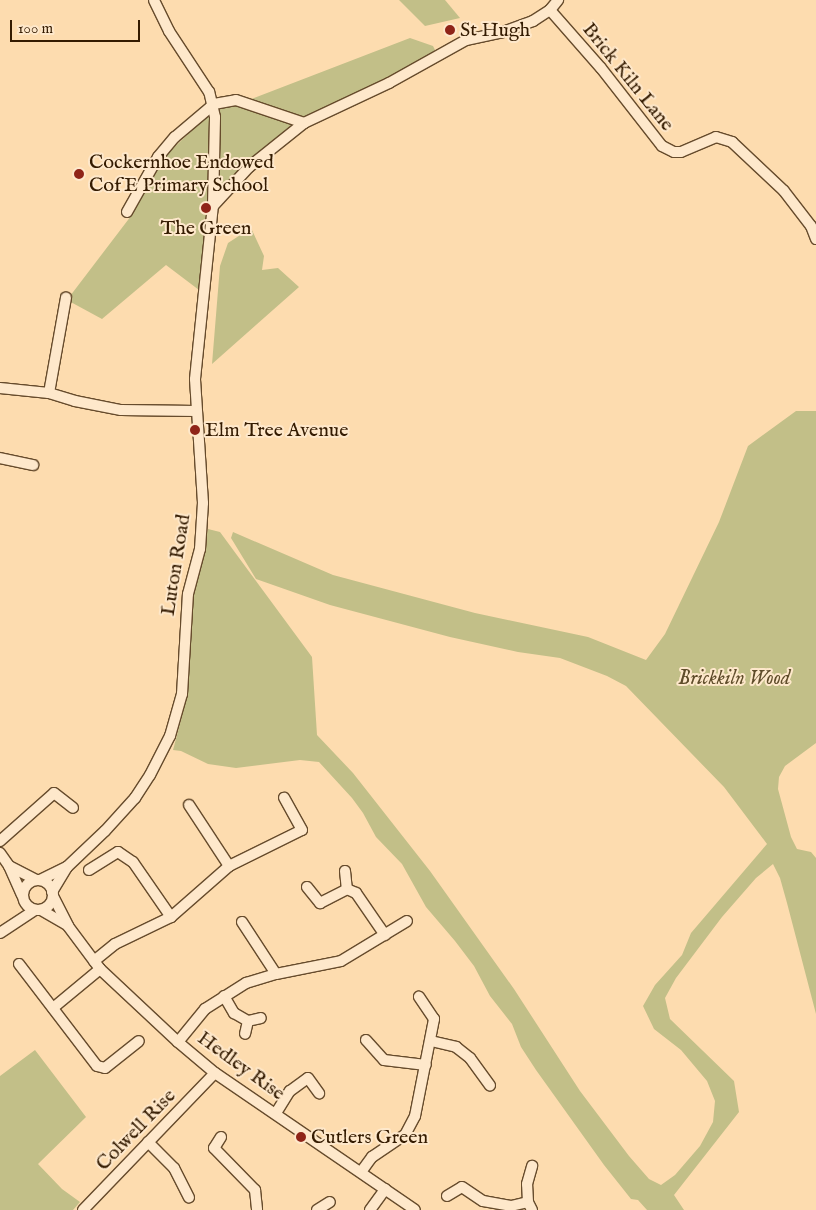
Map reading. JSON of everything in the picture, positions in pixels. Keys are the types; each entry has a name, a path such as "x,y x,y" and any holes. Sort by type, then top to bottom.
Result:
{"street":[{"path":"154,0 169,31 209,92 214,104"},
{"path":"213,206 248,167 304,123 388,83 458,44 519,28 550,10 558,0"},
{"name":"Brick Kiln Lane","path":"550,10 601,68 662,146 674,152 681,152 716,137 732,142 784,191 811,226 816,239"},
{"path":"127,212 158,156 175,137 214,104 236,100 304,123"},
{"name":"Luton Road","path":"67,867 105,831 135,798 164,748 177,715 182,694 185,614 188,594 200,549 203,521 195,379 213,206 214,104"},
{"path":"49,393 66,298"},
{"path":"0,400 1,389 49,393 75,402 121,410 196,411"},
{"path":"0,458 33,465"},
{"path":"0,841 54,793 73,808"},
{"path":"53,1008 97,965 115,944 171,917 229,866 302,830 284,798"},
{"path":"189,805 229,866"},
{"path":"89,870 118,852 133,862 171,917"},
{"path":"0,853 9,866 27,906 38,910"},
{"path":"9,866 49,885 53,894"},
{"path":"11,925 23,897 25,887 67,867"},
{"path":"0,933 49,905 67,867"},
{"path":"345,871 347,889"},
{"path":"307,887 320,903 347,889"},
{"path":"347,889 356,893 385,935"},
{"name":"Hedley Rise","path":"53,894 68,926 97,965 178,1042 214,1073 276,1113 415,1210"},
{"name":"Hedley Rise","path":"38,910 68,926"},
{"path":"178,1042 206,1009 246,983 276,974 341,961 407,921"},
{"path":"242,922 276,974"},
{"path":"19,964 97,1066 105,1068 139,1041"},
{"path":"224,996 234,1014 248,1021 261,1018"},
{"path":"361,1172 372,1157 405,1135 415,1116 434,1019 418,997"},
{"path":"245,1034 248,1021"},
{"path":"366,1040 384,1060 426,1065"},
{"path":"431,1041 456,1047 470,1058 490,1086"},
{"name":"Colwell Rise","path":"83,1210 214,1073"},
{"path":"276,1113 290,1091 308,1078 319,1094"},
{"path":"221,1137 214,1148 255,1190 257,1210"},
{"path":"148,1142 174,1168 189,1196"},
{"path":"447,1196 462,1187 483,1201 510,1206 530,1206 527,1184 532,1166"},
{"path":"370,1210 384,1189"},
{"path":"316,1210 330,1202"}],"green space":[{"path":"399,0 445,0 460,18 425,26"},
{"path":"410,38 433,46 435,50 428,57 314,114 288,131 240,169 223,188 207,216 199,290 166,265 102,319 67,300 131,216 163,158 210,113 220,107 241,103"},
{"path":"251,228 264,256 262,270 278,268 299,287 212,364 220,266 228,243"},
{"name":"Brickkiln Wood","path":"796,411 816,411 816,743 785,766 779,777 778,789 791,837 797,849 811,852 816,858 816,1014 780,878 773,864 756,878 722,917 676,978 665,998 670,1019 734,1081 739,1112 674,1195 684,1210 647,1210 638,1200 631,1199 604,1165 536,1070 521,1047 512,1024 490,996 474,966 426,907 402,864 376,837 363,813 352,798 319,762 300,760 236,768 208,764 181,751 173,750 185,705 189,620 196,578 208,529 220,532 312,657 317,735 353,773 430,871 514,989 580,1091 629,1156 649,1179 661,1185 675,1175 700,1146 713,1122 715,1101 707,1081 681,1050 654,1029 643,1006 655,985 682,955 691,933 767,844 724,787 626,686 607,676 560,658 518,652 450,637 330,605 256,579 231,538 233,532 333,575 475,613 588,637 646,660 665,634 719,522 748,446"},
{"path":"35,1050 86,1117 38,1164 62,1189 80,1202 73,1210 0,1210 0,1076"}],"place":[{"name":"St Hugh","path":"450,30"},
{"name":"Cockernhoe Endowed CofE Primary School","path":"79,174"},
{"name":"The Green","path":"206,208"},
{"name":"Elm Tree Avenue","path":"195,430"},
{"name":"Cutlers Green","path":"301,1137"}]}
